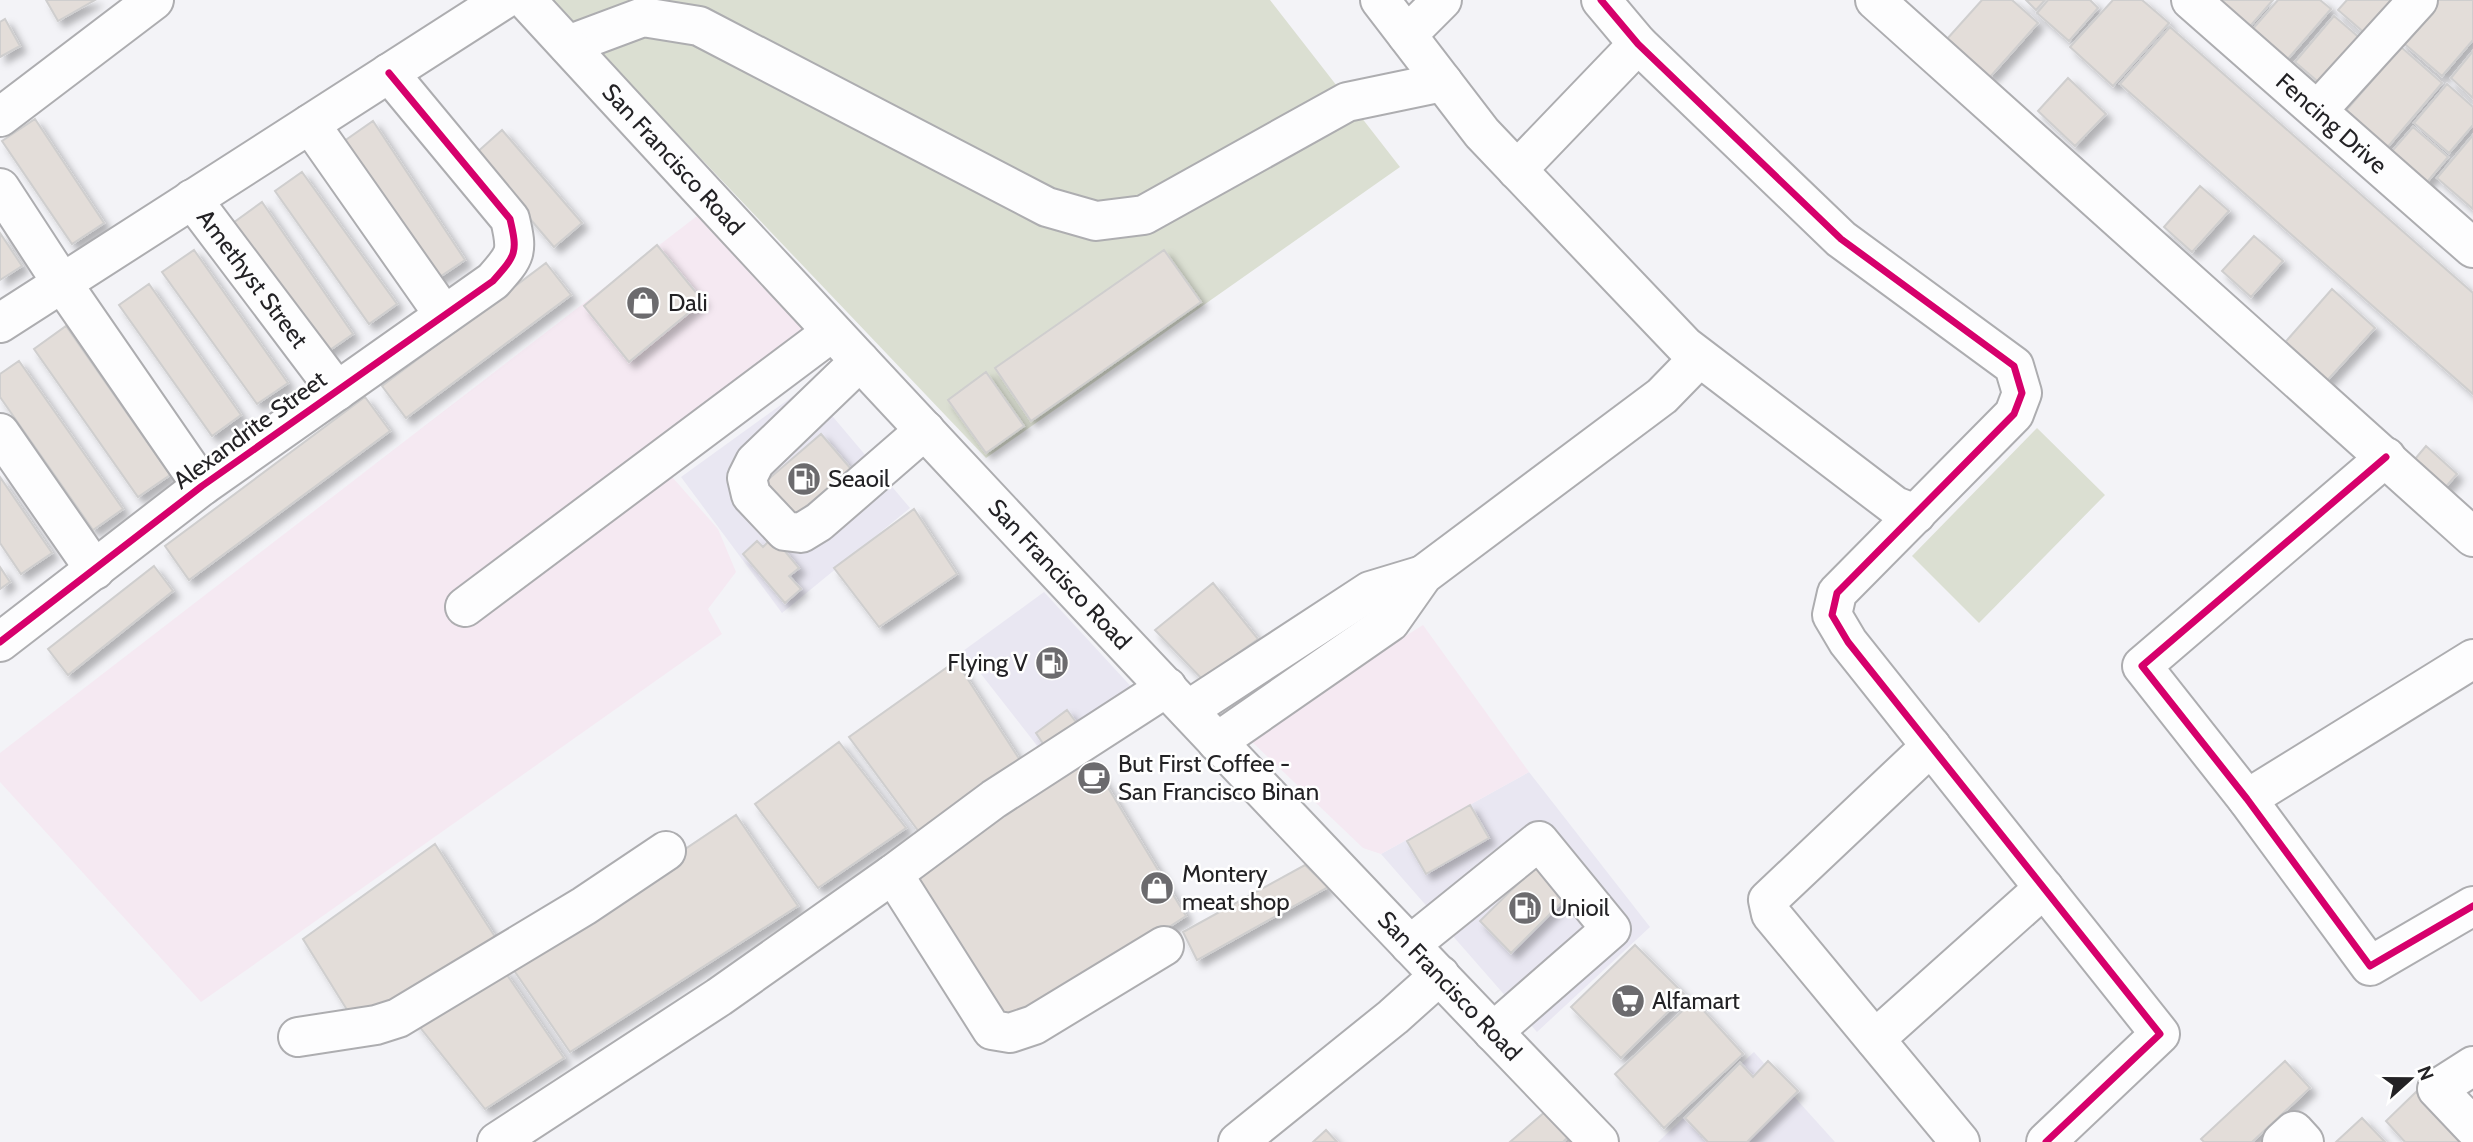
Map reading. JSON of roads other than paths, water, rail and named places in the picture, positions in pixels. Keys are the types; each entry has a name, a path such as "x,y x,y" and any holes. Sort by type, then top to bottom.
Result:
{"street":[{"path":"0,117 154,0"},
{"path":"0,323 503,0"},
{"name":"San Francisco Road","path":"526,0 832,332 1217,742 1599,1142"},
{"path":"1380,0 1482,133 1699,358 1895,506 1916,514"},
{"path":"1407,35 1442,0"},
{"path":"1601,0 1638,44 1841,239 2014,366 2022,393 2014,414 1836,593 1832,615 1848,642 2160,1034 2046,1142"},
{"path":"1875,0 2473,537"},
{"name":"Fencing Drive","path":"2191,0 2473,248"},
{"path":"2318,110 2418,0"},
{"path":"568,45 643,16 699,26 1047,207 1097,221 1144,215 1348,102 1443,82"},
{"path":"1517,170 1638,44"},
{"name":"Alexandrite Street","path":"0,642 202,486 493,281 512,260 516,245 510,219 389,73"},
{"path":"310,124 444,315"},
{"path":"0,188 202,486"},
{"name":"Amethyst Street","path":"192,199 337,391"},
{"path":"466,607 832,332"},
{"path":"1217,742 1390,622 1423,575 1662,396 1699,358"},
{"path":"860,361 755,462 747,478 751,495 785,531 801,533 819,522 925,430"},
{"path":"0,433 95,570"},
{"path":"2386,457 2142,666 2247,799 2370,966 2473,906"},
{"path":"497,1142 719,996 893,874 994,799 1370,591 1423,575"},
{"path":"2247,799 2473,659"},
{"path":"1931,746 1768,900 1771,914 1960,1142"},
{"path":"1410,945 1539,841 1611,929 1493,1032"},
{"path":"298,1037 376,1025 398,1018 575,911 666,851"},
{"path":"893,874 992,1030 1010,1033 1034,1025 1164,946"},
{"path":"1875,1039 2044,888"},
{"path":"1238,1142 1393,1017 1440,975"},
{"path":"2473,1066 2437,1089 2473,1127"},
{"path":"2283,1142 2294,1131 2304,1142"}],"place":[{"name":"Dali","path":"643,303"},
{"name":"Seaoil","path":"804,479"},
{"name":"Flying V","path":"1052,663"},
{"name":"But First Coffee - San Francisco Binan","path":"1094,778"},
{"name":"Montery meat shop","path":"1157,888"},
{"name":"Unioil","path":"1525,908"},
{"name":"Alfamart","path":"1628,1001"}]}
